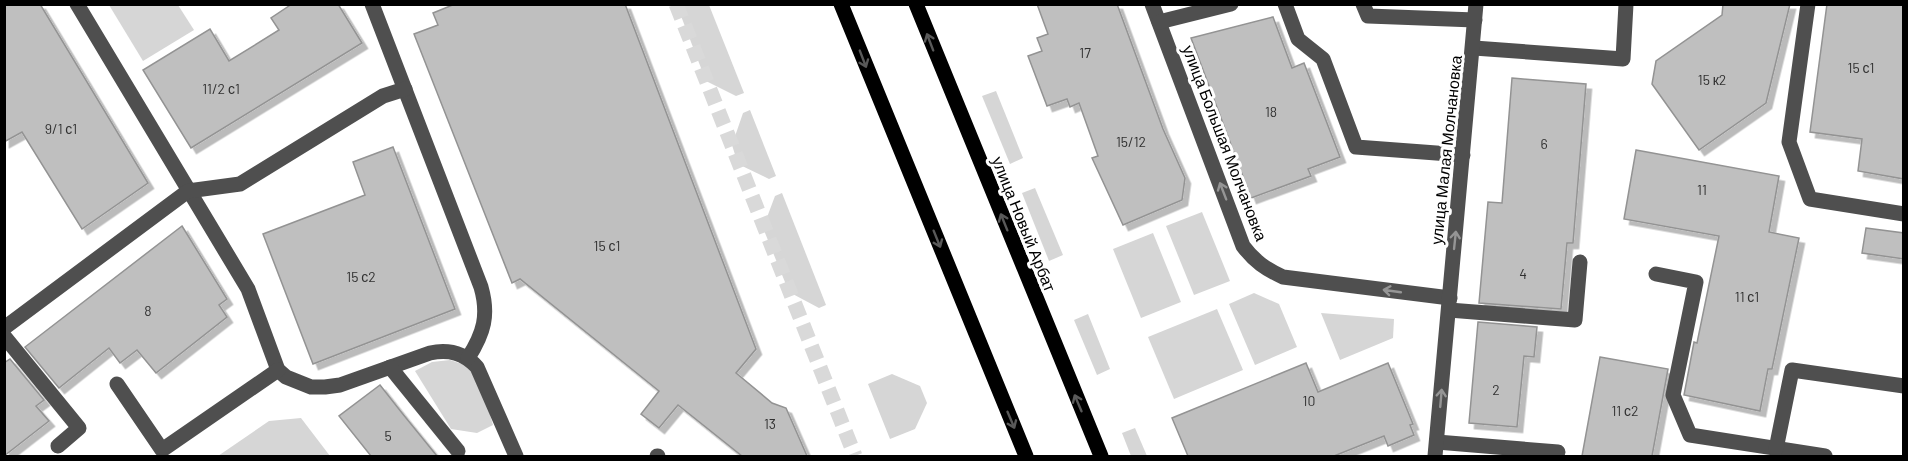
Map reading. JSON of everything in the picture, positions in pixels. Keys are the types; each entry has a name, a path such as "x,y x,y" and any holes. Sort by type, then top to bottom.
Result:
{"main road":[{"path":"842,4 1026,456"},
{"name":"улица Новый Арбат","path":"916,4 1101,456"}],"street":[{"path":"77,4 248,289 278,370 299,383 311,387 325,387 441,350 454,352 468,358 477,367 516,456"},
{"path":"372,4 486,304 479,341 468,358"},
{"name":"улица Большая Молчановка","path":"1152,4 1243,246 1252,258 1266,269 1283,277 1449,304 1575,320 1580,262"},
{"path":"1159,22 1231,4"},
{"path":"1285,4 1298,39 1323,59 1356,147 1464,154"},
{"path":"1363,4 1368,16 1476,12"},
{"path":"1474,48 1623,59 1626,4"},
{"path":"1808,4 1790,142 1810,199 1904,214"},
{"name":"улица Малая Молчановка","path":"1449,304 1476,12"},
{"path":"4,328 188,191 240,184 383,96 405,89"},
{"path":"1656,274 1696,282 1673,395 1690,435 1826,456"},
{"path":"1449,304 1436,449 1558,452"},
{"path":"4,336 80,428 58,446"},
{"path":"390,366 458,451"},
{"path":"117,384 162,450 278,370"},
{"path":"1776,449 1792,370 1904,386"}],"shaded area":[{"path":"109,5 178,5 194,30 143,61"},
{"path":"685,5 709,5 744,93 736,96 706,81 681,16"},
{"path":"996,91 1023,158 1010,164 982,96"},
{"path":"750,110 776,176 769,179 738,164 732,145 743,113"},
{"path":"1035,188 1063,255 1049,261 1022,193"},
{"path":"782,193 826,305 819,308 789,292 763,228 775,196"},
{"path":"1202,212 1230,281 1194,295 1166,226"},
{"path":"1153,233 1181,302 1141,318 1113,249"},
{"path":"1254,293 1279,304 1297,347 1255,365 1229,304"},
{"path":"1217,309 1243,370 1174,399 1148,337"},
{"path":"1321,313 1394,319 1393,338 1340,360"},
{"path":"1088,314 1110,369 1097,375 1074,320"},
{"path":"450,360 471,367 486,401 493,425 477,433 451,429 415,371 432,362"},
{"path":"892,374 920,386 927,403 915,429 890,439 868,384"},
{"path":"301,418 330,456 218,456 269,421"},
{"path":"1135,428 1147,456 1131,456 1122,433"}],"building":[{"path":"4,4 40,4 148,183 82,229 22,132 4,142"},
{"path":"292,4 338,4 362,43 191,148 143,70 210,29 229,61 279,30 271,18"},
{"path":"455,4 625,4 756,349 736,373 772,403 786,408 807,456 742,456 678,405 659,428 641,414 659,391 520,279 512,283 414,34 438,25 433,13"},
{"path":"1037,4 1117,4 1163,129 1185,178 1182,200 1123,225 1092,158 1098,156 1079,103 1070,107 1067,99 1047,106 1028,56 1042,51 1037,38 1048,34"},
{"path":"1723,4 1790,4 1766,103 1699,150 1652,84 1656,61 1722,15"},
{"path":"1827,4 1904,4 1904,179 1858,171 1862,139 1810,132"},
{"path":"1273,17 1292,68 1304,63 1340,157 1308,169 1311,176 1251,198 1191,38"},
{"path":"1512,78 1586,84 1573,243 1567,243 1561,309 1479,303 1488,202 1502,203"},
{"path":"393,147 455,309 313,364 263,234 365,195 353,162"},
{"path":"1636,150 1779,176 1769,232 1799,238 1772,369 1768,369 1760,411 1684,395 1719,236 1624,219"},
{"path":"182,226 227,299 219,305 227,317 156,373 137,350 120,363 109,348 59,388 25,347"},
{"path":"1866,228 1904,233 1904,259 1862,253"},
{"path":"1478,322 1537,327 1534,357 1524,356 1517,427 1469,423"},
{"path":"1600,357 1668,369 1652,456 1582,456"},
{"path":"10,359 44,400 36,406 49,421 4,456 4,363"},
{"path":"1306,363 1318,392 1388,363 1413,424 1410,425 1414,435 1388,446 1384,436 1334,456 1188,456 1172,418"},
{"path":"380,385 437,456 371,456 339,416"}],"tunnel":[{"path":"676,4 855,456"}]}
